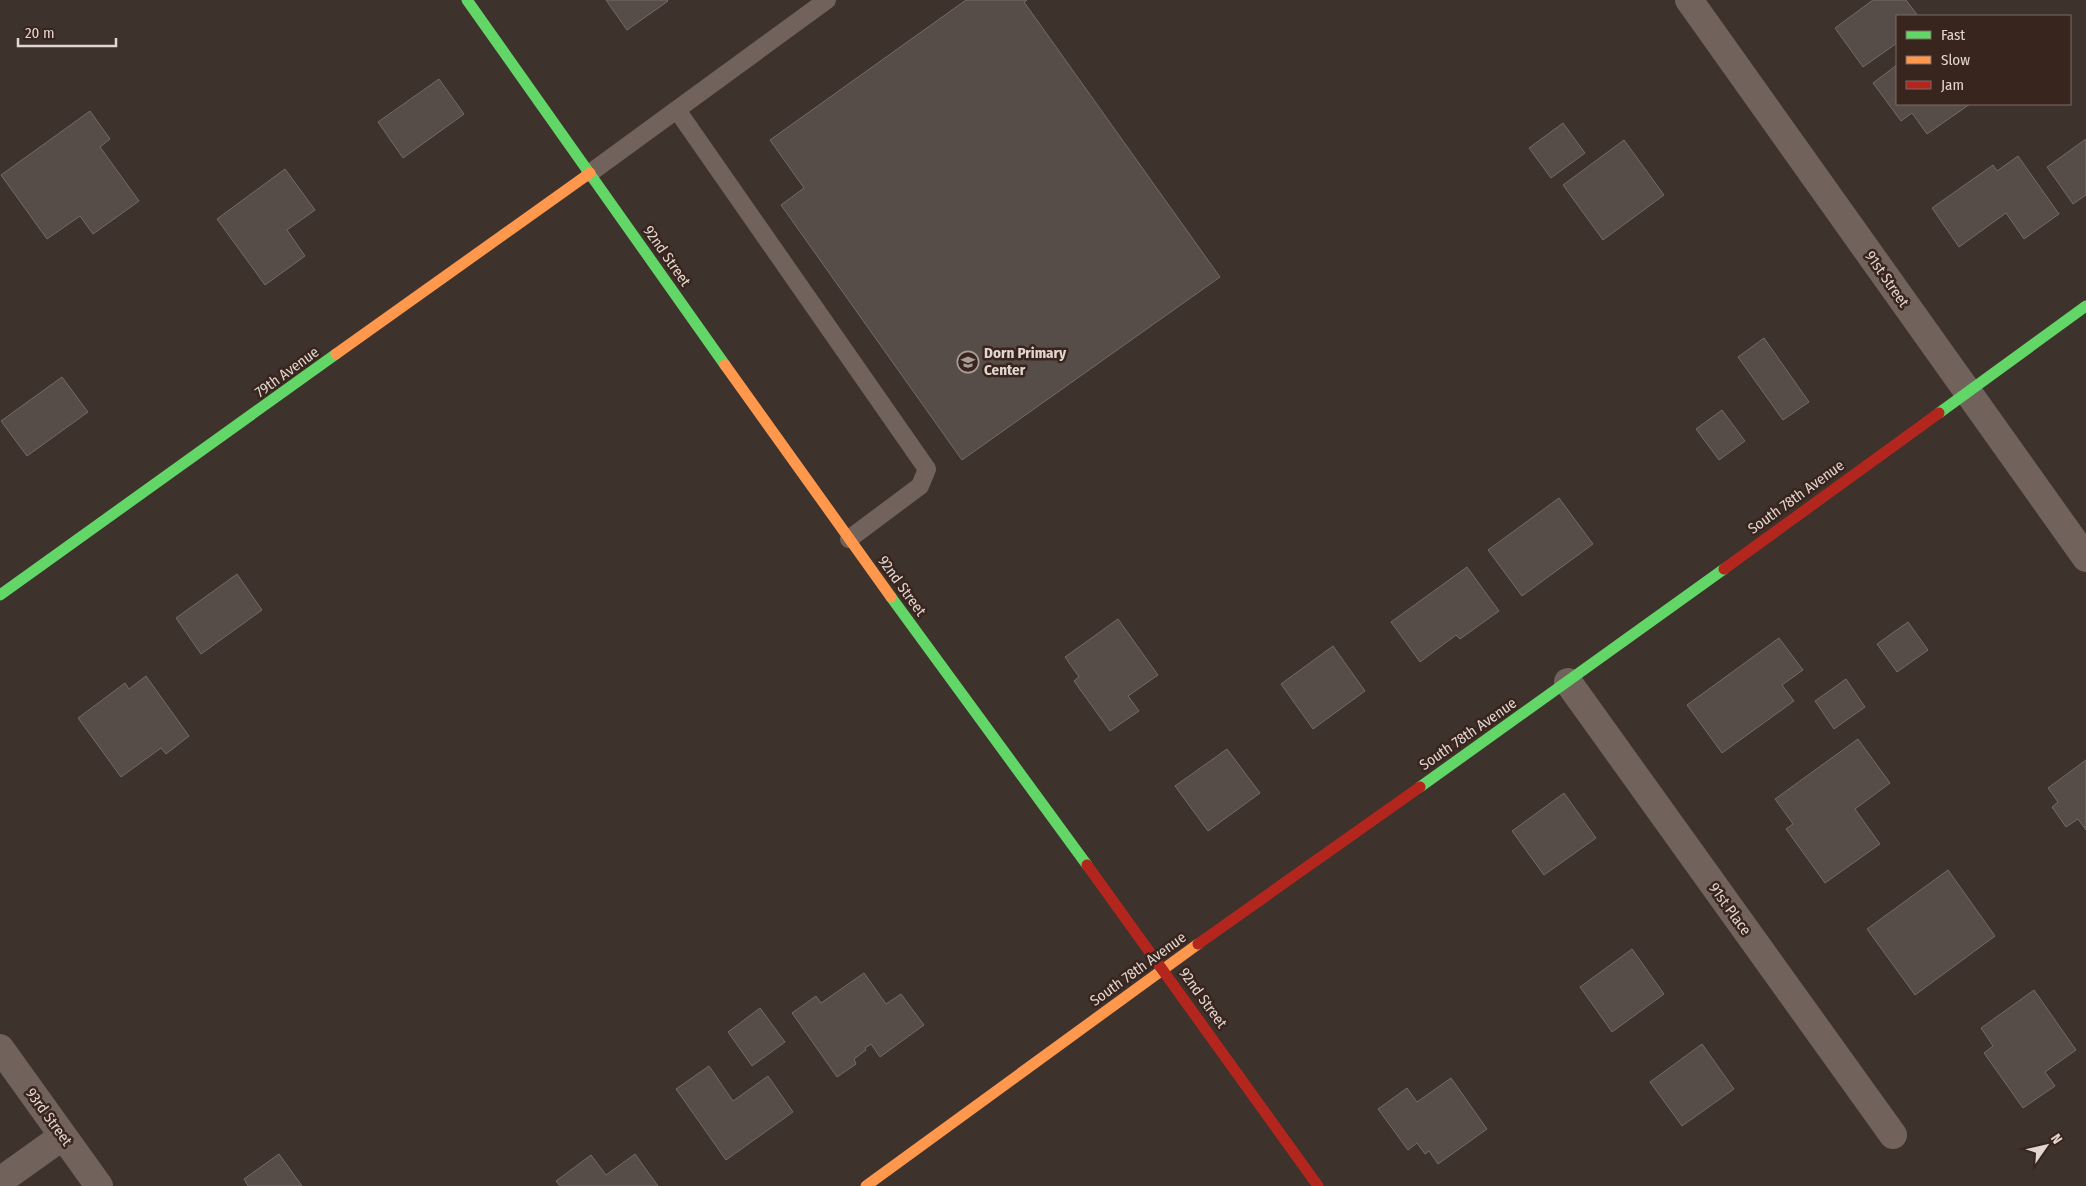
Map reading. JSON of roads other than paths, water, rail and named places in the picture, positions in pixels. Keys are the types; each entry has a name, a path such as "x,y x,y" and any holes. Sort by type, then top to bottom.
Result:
{"street":[{"name":"92nd Street","path":"467,0 849,539 1163,969 1318,1186"},
{"name":"91st Street","path":"1689,0 2086,558"},
{"name":"79th Avenue","path":"0,595 590,173"},
{"name":"South 78th Avenue","path":"866,1186 1163,969 1568,682 2086,306"},
{"name":"91st Place","path":"1568,682 1893,1136"},
{"name":"93rd Street","path":"0,1048 98,1186"},
{"path":"0,1181 63,1136"}],"lane":[{"path":"590,173 827,0"},
{"path":"678,110 927,468 920,486 849,539"}],"place":[{"name":"Dorn Primary Center","path":"968,362"}]}
